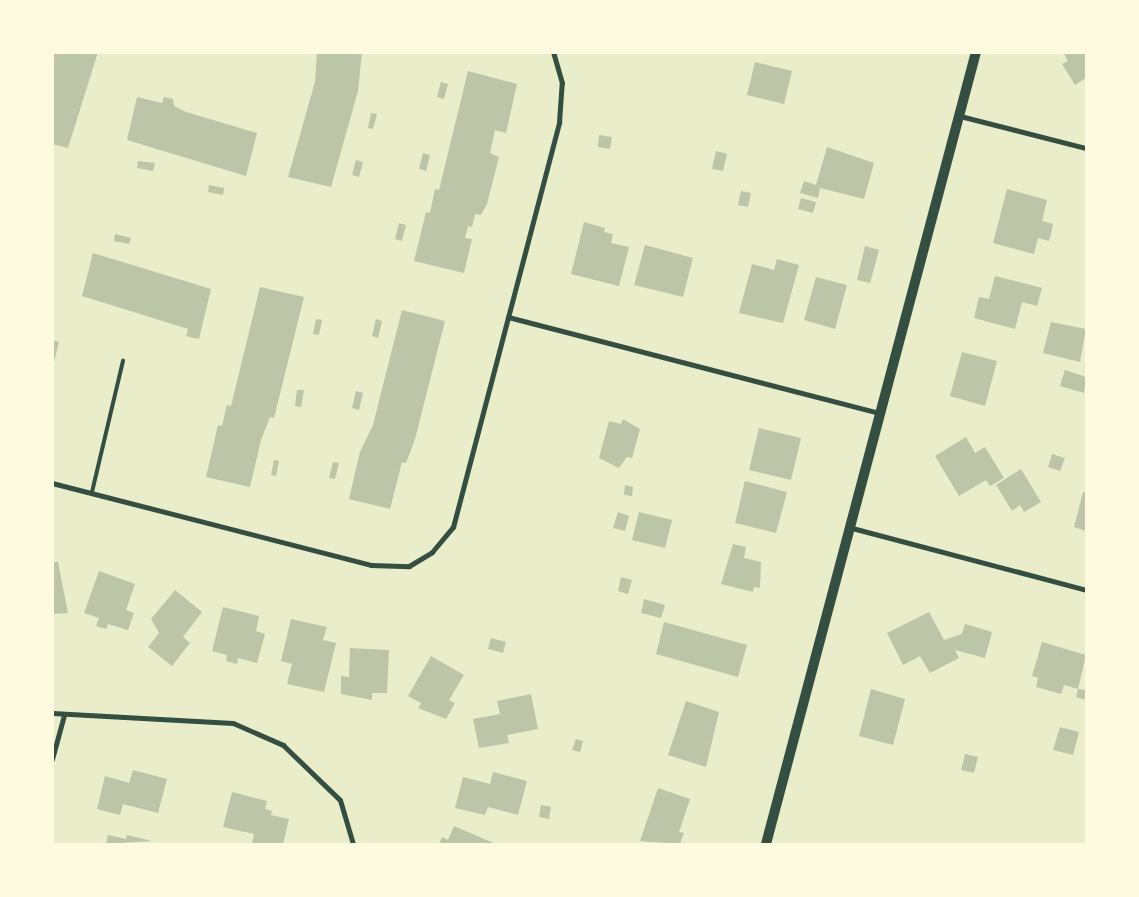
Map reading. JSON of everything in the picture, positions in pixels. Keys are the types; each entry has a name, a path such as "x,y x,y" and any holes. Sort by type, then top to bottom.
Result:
{"main road":[{"path":"766,844 852,528 879,413 976,52"}],"street":[{"path":"52,483 371,565 409,566 432,552 452,527 559,122 562,83 553,52"},
{"path":"960,116 1086,148"},
{"path":"508,317 879,413"},
{"path":"852,528 1086,590"},
{"path":"52,713 233,723 283,745 340,800 353,844"},
{"path":"52,759 64,715"}],"lane":[{"path":"92,492 123,360"}],"building":[{"path":"54,52 98,52 68,148 52,144"},
{"path":"317,52 362,52 358,91 331,187 288,177 315,82"},
{"path":"1063,52 1086,52 1086,78 1075,85 1062,64 1068,61"},
{"path":"755,62 792,71 784,104 747,95"},
{"path":"468,71 517,84 506,133 495,130 490,153 499,157 487,204 481,215 475,214 472,227 468,226 465,238 472,239 464,273 414,261 426,212 430,213 435,189 439,190"},
{"path":"441,82 448,84 444,99 437,97"},
{"path":"137,97 162,103 164,97 173,99 174,106 186,112 257,133 246,176 127,140"},
{"path":"371,113 377,114 373,129 368,128"},
{"path":"599,135 612,137 610,149 598,147"},
{"path":"827,147 874,163 864,199 820,188 818,198 800,193 804,181 816,185"},
{"path":"716,151 727,154 723,171 712,169"},
{"path":"423,153 430,155 426,171 419,169"},
{"path":"356,160 363,162 359,177 352,175"},
{"path":"138,161 155,163 153,171 137,168"},
{"path":"209,185 224,188 223,195 208,192"},
{"path":"1007,189 1047,200 1042,221 1053,224 1051,234 1049,241 1038,238 1034,254 993,243"},
{"path":"741,191 751,193 748,207 738,205"},
{"path":"801,198 816,202 813,213 798,209"},
{"path":"584,222 605,228 604,232 613,234 611,243 629,247 619,286 571,274"},
{"path":"399,223 406,225 402,241 395,239"},
{"path":"115,234 131,238 129,244 114,241"},
{"path":"645,245 693,258 683,297 634,285"},
{"path":"865,246 879,250 870,283 857,280"},
{"path":"93,253 211,289 199,339 186,336 188,329 82,296"},
{"path":"777,259 799,265 783,323 739,313 752,264 774,270"},
{"path":"995,276 1042,288 1037,306 1022,302 1015,329 974,318 979,297 989,299"},
{"path":"816,277 847,285 835,329 804,320"},
{"path":"260,287 304,297 274,418 270,417 261,440 250,487 206,477 218,425 222,426 227,405 231,406"},
{"path":"402,310 445,321 415,439 406,463 402,462 390,509 349,499 360,452 373,425"},
{"path":"316,319 322,320 319,335 313,334"},
{"path":"376,319 382,321 378,338 372,336"},
{"path":"1051,322 1086,329 1080,362 1043,353"},
{"path":"52,340 59,342 53,366 52,366"},
{"path":"962,352 997,361 985,406 950,396"},
{"path":"1065,370 1086,377 1084,393 1060,386"},
{"path":"297,390 304,390 301,407 295,406"},
{"path":"356,391 363,393 359,410 352,408"},
{"path":"623,419 640,429 632,458 627,457 619,468 599,458 609,421 621,424"},
{"path":"759,428 801,438 791,480 749,470"},
{"path":"966,437 975,453 985,447 1004,478 990,486 986,480 959,496 935,456"},
{"path":"1052,454 1065,458 1060,471 1048,467"},
{"path":"274,460 279,461 276,476 271,475"},
{"path":"333,462 339,463 335,479 329,478"},
{"path":"1021,469 1041,502 1024,512 1020,505 1012,511 996,485"},
{"path":"745,481 787,492 776,533 735,523"},
{"path":"625,485 633,487 632,496 624,495"},
{"path":"1083,492 1086,493 1086,531 1074,527"},
{"path":"618,512 629,516 625,531 613,528"},
{"path":"639,512 672,520 665,548 632,540"},
{"path":"733,544 746,547 744,558 761,562 760,588 754,587 753,592 721,584"},
{"path":"52,562 58,562 68,613 52,614"},
{"path":"99,571 135,584 126,610 134,613 128,630 108,624 106,629 96,626 99,618 84,613"},
{"path":"621,577 632,580 628,594 618,591"},
{"path":"175,590 202,612 183,637 190,643 172,666 148,647 159,633 151,619"},
{"path":"644,599 665,605 661,618 641,613"},
{"path":"223,607 259,616 256,631 265,634 257,663 238,658 237,664 226,661 227,655 212,651"},
{"path":"929,612 944,640 962,634 965,624 992,632 985,658 955,650 959,658 930,673 920,656 903,665 887,633"},
{"path":"291,619 327,627 323,640 336,643 324,692 287,684 292,664 281,661"},
{"path":"664,622 747,645 738,677 656,654"},
{"path":"491,638 506,642 503,653 488,649"},
{"path":"1042,642 1086,655 1078,689 1064,685 1061,694 1036,687 1038,678 1032,676"},
{"path":"350,648 389,650 387,693 372,693 372,700 341,694 341,676 349,677"},
{"path":"431,656 464,675 449,700 455,703 446,719 418,708 421,703 408,696"},
{"path":"871,689 905,699 893,745 859,736"},
{"path":"1078,689 1086,690 1086,700 1076,697"},
{"path":"531,694 538,729 507,735 509,743 479,748 473,719 500,714 497,701"},
{"path":"686,701 719,712 706,767 668,755"},
{"path":"1060,727 1079,732 1073,755 1053,750"},
{"path":"576,739 583,741 580,752 572,750"},
{"path":"965,754 978,757 974,773 961,770"},
{"path":"133,770 167,779 158,813 123,804 120,815 97,809 105,776 129,783"},
{"path":"493,772 527,781 518,815 488,807 485,815 455,808 463,777 490,784"},
{"path":"658,788 690,799 679,832 684,833 680,844 640,841"},
{"path":"232,792 267,801 265,809 272,811 271,815 289,819 283,844 252,844 254,834 223,827"},
{"path":"541,805 551,807 549,819 539,817"},
{"path":"454,826 496,844 439,844 442,837 448,840"},
{"path":"108,835 126,839 127,835 152,841 106,844"}]}
